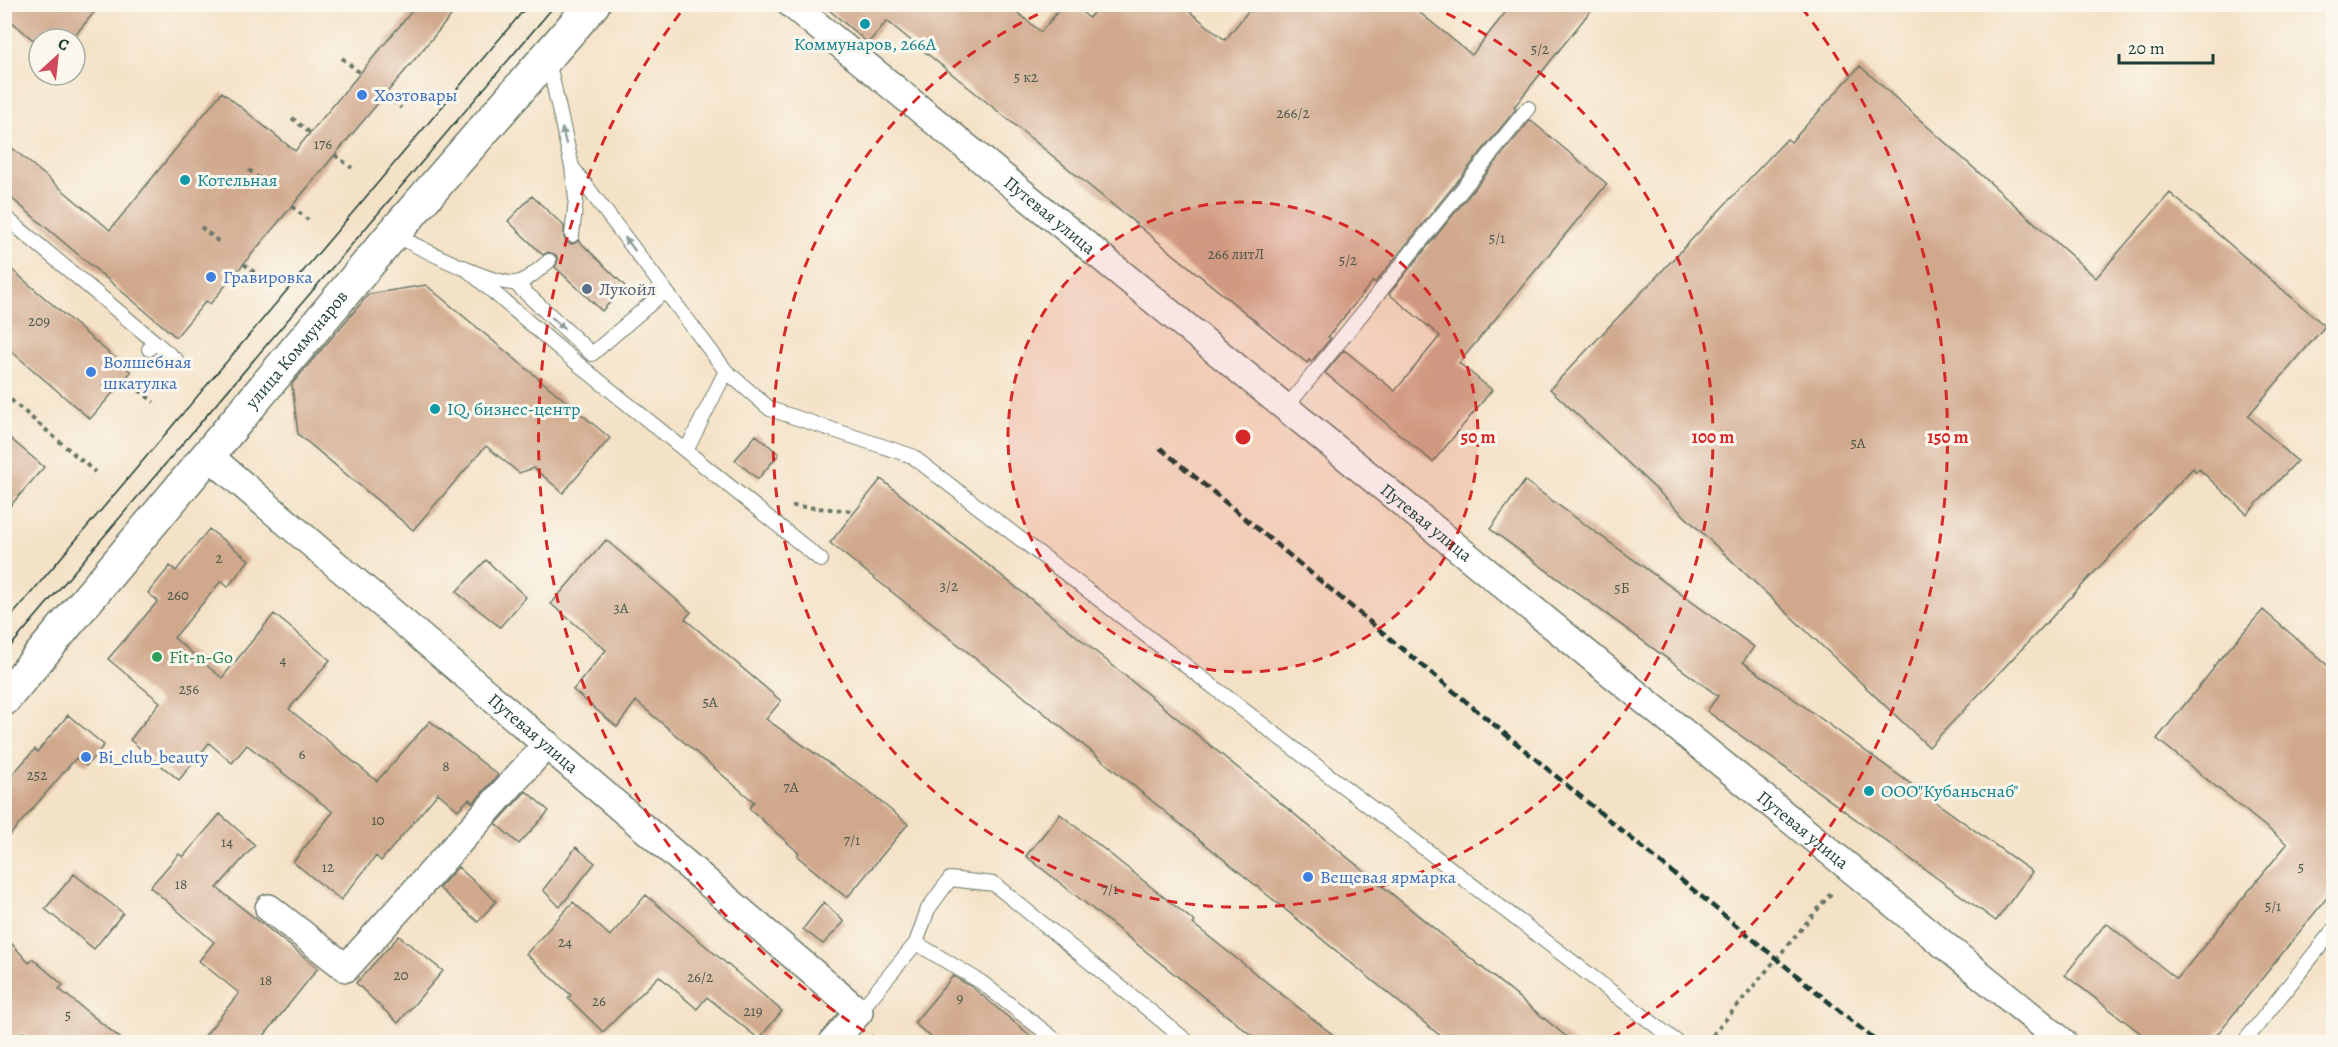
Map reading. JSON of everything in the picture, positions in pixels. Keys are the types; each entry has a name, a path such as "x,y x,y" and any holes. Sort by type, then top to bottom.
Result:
{"main road":[{"name":"улица Коммунаров","path":"4,699 393,234 593,4"}],"street":[{"name":"Путевая улица","path":"791,4 1851,872 2063,1042"},
{"name":"Путевая улица","path":"208,455 547,744 847,1032"},
{"path":"269,908 346,968 547,744"}],"lane":[{"path":"547,56 572,167 576,199 572,235"},
{"path":"1285,410 1528,108"},
{"path":"572,167 726,371 770,409 912,456 1677,1042"},
{"path":"4,216 152,346 177,361"},
{"path":"393,234 493,279 515,283 592,354 665,291"},
{"path":"515,283 528,277 549,261"},
{"path":"464,267 820,560"},
{"path":"686,451 726,371"},
{"path":"847,1032 916,943 928,909 950,879 994,884 1188,1042"},
{"path":"2244,1042 2334,929"},
{"path":"916,943 981,982 1058,1042"}],"path":[{"path":"342,58 360,73"},
{"path":"386,94 401,108"},
{"path":"292,118 310,133"},
{"path":"336,154 352,168"},
{"path":"249,170 267,185"},
{"path":"292,206 308,220"},
{"path":"201,227 219,242"},
{"path":"244,264 260,277"},
{"path":"125,379 154,402"},
{"path":"4,394 95,472"},
{"path":"787,505 855,511"},
{"path":"1707,1042 1821,904 1851,872"}],"building":[{"path":"4,4 101,4 82,27 27,27 27,35 4,15"},
{"path":"418,4 461,4 210,304 206,301 176,337 4,192 4,141 110,230 222,92 295,151"},
{"path":"822,4 1007,4 1041,32 1064,4 1073,4 1089,18 1100,4 1180,4 1225,40 1254,4 1409,4 1472,55 1512,4 1596,4 1514,107 1516,109 1375,283 1373,281 1328,337 1331,338 1311,362 1309,360 1307,363 887,21 868,43"},
{"path":"1860,66 2096,278 2170,193 2325,326 2248,416 2297,461 2247,514 2199,469 2196,472 2193,468 1929,747 1550,389 1787,139 1791,142"},
{"path":"1530,120 1607,184 1459,363 1492,390 1433,462 1325,373 1344,350 1395,391 1440,336 1389,294"},
{"path":"532,196 564,226 566,242 572,244 579,241 625,286 602,311 555,267 558,260 556,255 548,252 543,255 508,221"},
{"path":"4,263 131,372 90,419 4,345"},
{"name":"IQ, бизнес-центр","path":"426,285 610,438 563,493 534,468 519,473 486,446 413,530 298,434 292,384 369,294"},
{"path":"4,433 44,467 4,513"},
{"path":"756,435 779,454 758,479 735,460"},
{"name":"Вещевая ярмарка","path":"881,479 1573,1042 1448,1042 1017,691 830,543"},
{"path":"1525,481 1754,647 1743,662 2032,872 1996,921 1707,711 1718,696 1490,529"},
{"path":"209,529 249,560 228,587 221,581 174,638 222,678 274,614 330,660 289,709 377,781 430,721 498,775 473,803 469,799 458,810 438,793 381,861 376,856 341,900 293,862 333,812 247,745 232,763 209,743 179,780 130,740 160,702 108,659 158,601 148,593 170,566 176,571"},
{"path":"606,540 691,612 685,619 781,701 766,719 860,785 908,824 847,898 797,856 799,853 749,808 754,802 636,701 617,727 573,690 606,650 551,604"},
{"path":"486,560 526,597 500,627 456,592"},
{"path":"2263,610 2334,671 2334,889 2211,1042 2152,1042 2065,975 2106,923 2177,979 2287,844 2157,739 2213,667"},
{"path":"68,715 104,745 86,766 76,758 4,842 4,784 35,749 37,752"},
{"path":"526,791 549,811 519,844 496,824"},
{"path":"220,814 255,845 217,888 318,968 259,1042 200,1042 239,993 199,961 214,942 150,887 179,854 183,857"},
{"path":"1060,814 1195,922 1193,924 1342,1042 1260,1042 1026,856"},
{"path":"576,847 595,863 560,907 543,890"},
{"path":"458,867 496,901 478,922 439,888"},
{"path":"74,874 123,913 94,949 45,909"},
{"path":"646,895 782,1011 759,1039 707,997 697,1009 659,976 603,1032 568,998 571,995 526,954 573,902 610,936"},
{"path":"824,902 844,922 823,944 803,929"},
{"path":"4,935 29,963 33,959 63,985 59,989 125,1042 36,1042 23,1032 15,1042 4,1042"},
{"path":"399,936 443,971 398,1023 356,983"},
{"path":"953,976 972,987 1038,1042 937,1042 914,1023"}],"tram line":[{"path":"4,625 529,4"},
{"path":"4,654 556,4"}],"railway":[{"path":"2322,4 2334,15"},
{"path":"1160,448 1877,1042"}],"place":[{"name":"Коммунаров, 266А","path":"865,24"},
{"name":"Хозтовары","path":"362,95"},
{"name":"Котельная","path":"185,180"},
{"name":"Гравировка","path":"211,277"},
{"name":"Лукойл","path":"587,289"},
{"name":"Волшебная шкатулка","path":"91,372"},
{"name":"IQ, бизнес-центр","path":"435,409"},
{"name":"Fit-n-Go","path":"157,657"},
{"name":"Bi_club_beauty","path":"86,757"},
{"name":"ООО\"Кубаньснаб\"","path":"1869,791"},
{"name":"Вещевая ярмарка","path":"1308,877"}]}
